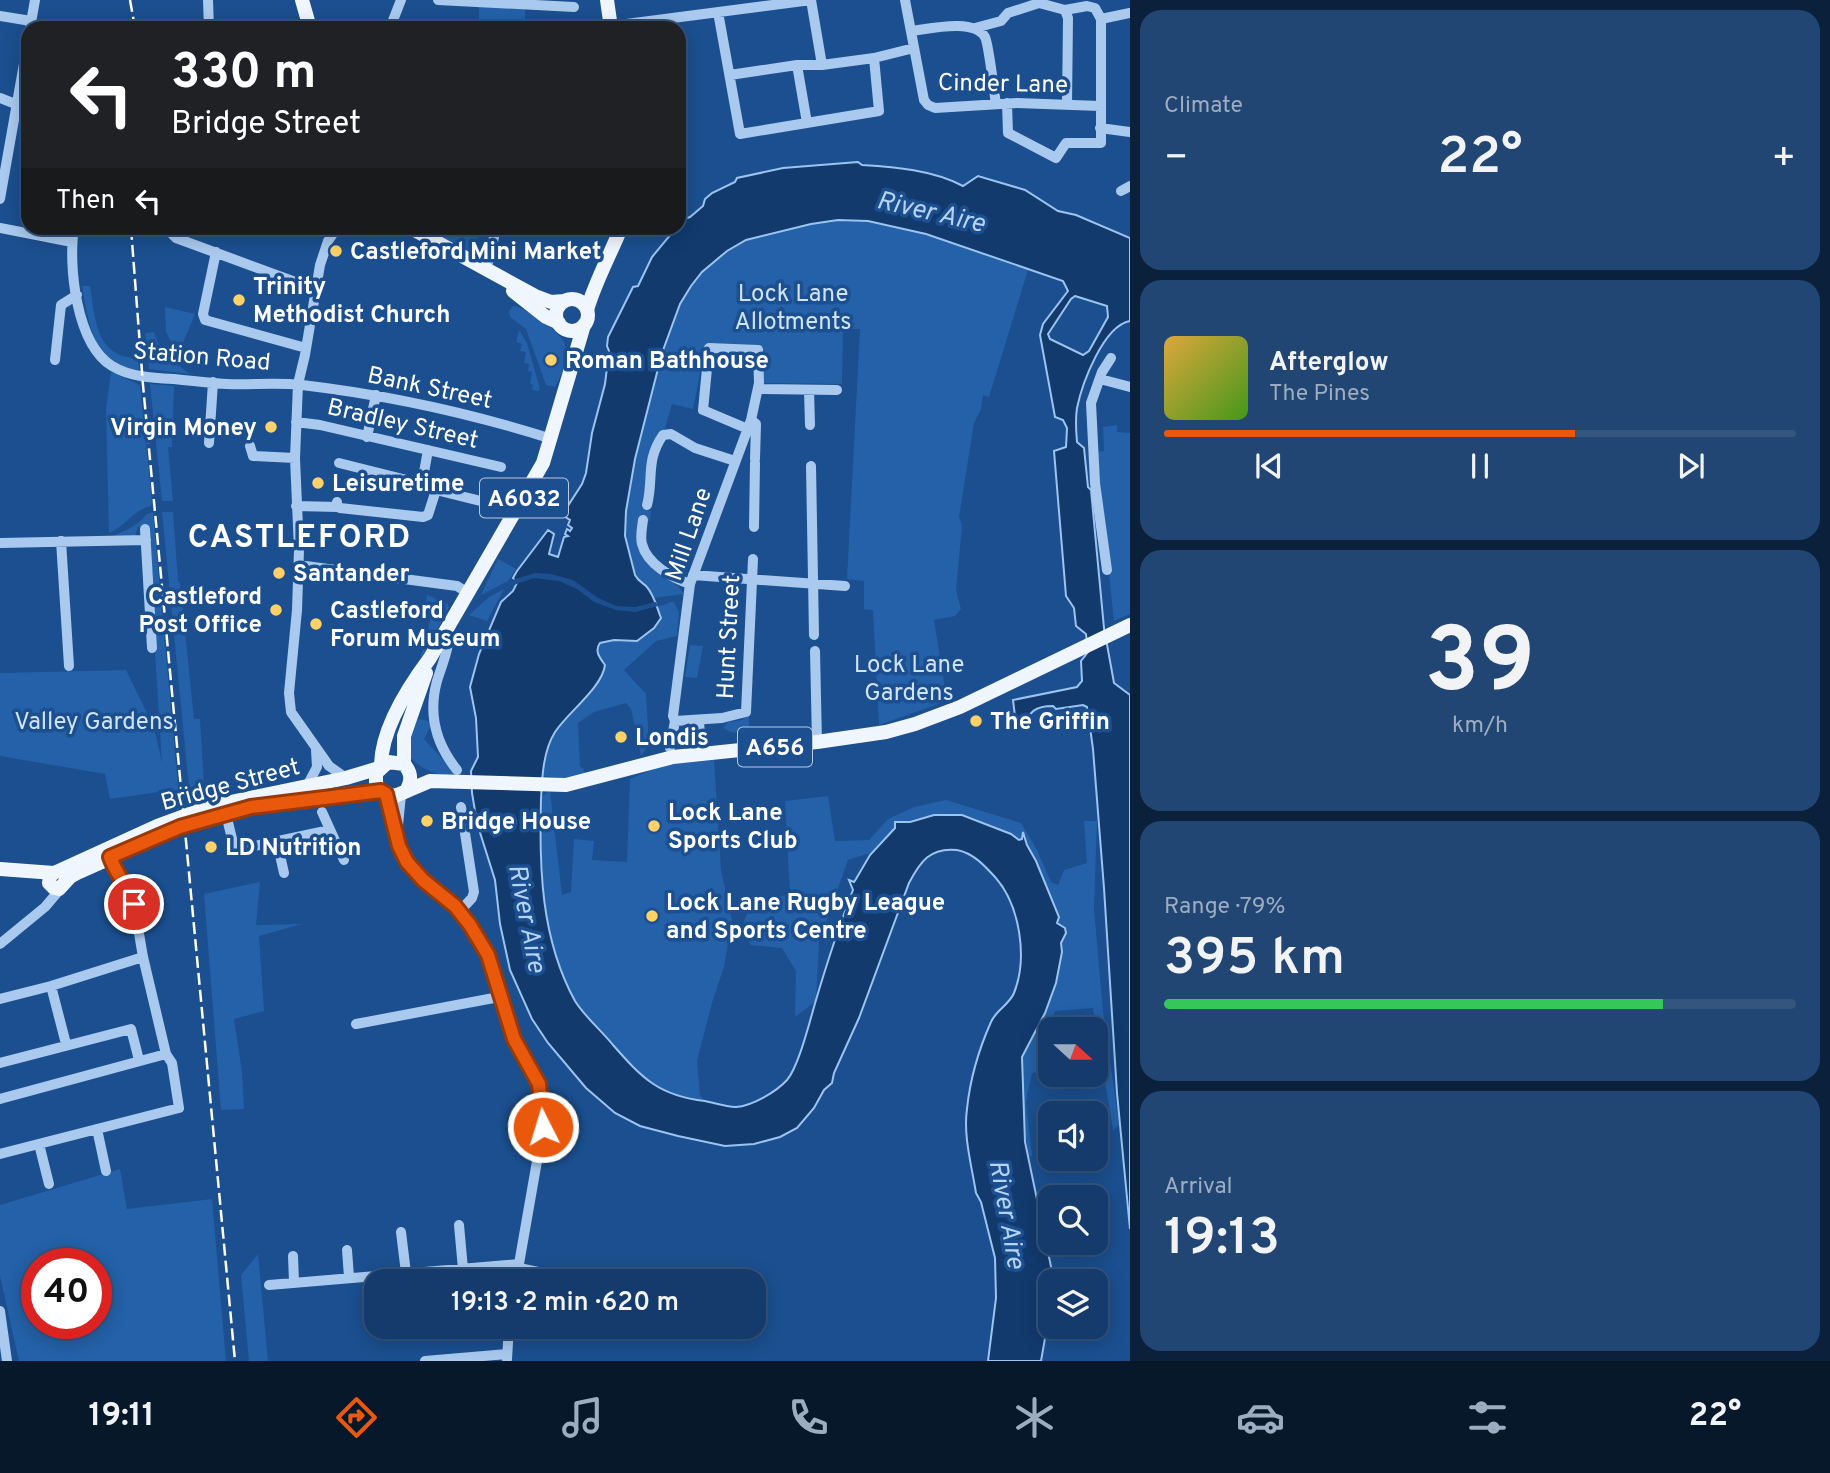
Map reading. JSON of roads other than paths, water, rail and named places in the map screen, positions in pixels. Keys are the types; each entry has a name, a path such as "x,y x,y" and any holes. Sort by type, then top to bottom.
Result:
{"main road":[{"path":"302,0 308,21"},
{"path":"607,0 610,21"},
{"path":"424,235 551,303 592,292"},
{"name":"A6032","path":"406,767 403,741 426,678 430,658 543,463 592,292 618,235"},
{"path":"485,268 546,317 563,327 576,330 586,318 582,302 569,300 558,308 563,327 578,348"},
{"name":"A656","path":"383,793 395,796 430,781 566,785 662,759 886,732 915,724 981,697 1130,625"},
{"name":"A6032","path":"380,767 387,734 426,678"},
{"name":"A656","path":"380,767 394,761 430,781"},
{"path":"380,767 375,778 383,793"},
{"name":"Bridge Street","path":"56,880 107,852 180,827 223,808 380,767"},
{"path":"403,793 411,780 406,767"},
{"name":"Bridge Street","path":"223,808 383,793"},
{"name":"A656","path":"0,869 22,871 56,880"}],"street":[{"path":"31,21 35,0"},
{"path":"208,0 209,21"},
{"path":"393,21 401,0"},
{"path":"438,0 574,7"},
{"path":"654,21 718,12 746,4 811,0 822,65"},
{"name":"Cinder Lane","path":"905,0 924,100 928,105 935,108 1002,104 1100,106"},
{"path":"911,31 958,26 975,28 1001,21 1008,13 1039,3 1067,14 1094,4 1101,19 1101,143 1066,143 1056,158 1008,133 986,38 975,28"},
{"path":"718,12 740,134 879,111 874,58"},
{"path":"1101,19 1130,13"},
{"path":"1067,14 1067,105"},
{"path":"0,16 21,22"},
{"path":"730,75 874,58 914,48"},
{"path":"797,65 807,123"},
{"path":"0,98 21,106"},
{"path":"0,199 21,115"},
{"path":"1100,128 1130,132"},
{"path":"0,228 21,232"},
{"path":"36,235 72,242"},
{"name":"Station Road","path":"73,235 77,295 89,339 111,366 136,375 213,382 298,384"},
{"path":"173,235 298,283 316,287"},
{"path":"332,235 320,265 298,384 295,458 297,615 289,694 291,712 329,766 346,778"},
{"path":"485,268 494,235"},
{"path":"216,252 203,314 205,320 306,348"},
{"path":"55,360 61,305 77,295"},
{"path":"749,425 758,389 758,349 709,348 702,410 749,425 756,424 754,527"},
{"path":"1107,570 1095,484 1091,403 1111,358"},
{"path":"1100,379 1130,387"},
{"path":"209,443 213,382"},
{"name":"Bank Street","path":"298,384 376,395 498,423 552,439"},
{"path":"758,389 837,390"},
{"path":"809,390 810,425"},
{"path":"367,437 376,395"},
{"name":"Bradley Street","path":"296,422 428,450 494,469"},
{"name":"Mill Lane","path":"670,748 692,579 749,425"},
{"path":"646,505 650,491 649,469 656,445 663,435 671,434 695,448 735,461"},
{"path":"250,446 253,456 295,458"},
{"path":"428,450 423,478 427,485 436,490 517,510"},
{"path":"339,463 411,481 423,478"},
{"path":"811,467 814,635"},
{"path":"296,506 337,505 425,517 436,490"},
{"path":"643,520 641,540 645,553 677,580 752,579 845,586"},
{"path":"0,543 110,542 145,534 152,648"},
{"path":"61,541 69,666"},
{"name":"Hunt Street","path":"675,721 746,712 753,559"},
{"path":"298,565 457,586 468,593"},
{"path":"449,624 447,652 426,678 443,750 457,770"},
{"path":"815,651 817,742"},
{"path":"410,716 433,715"},
{"name":"Hunt Street","path":"699,720 701,754"},
{"path":"307,786 317,767 314,743"},
{"path":"383,793 397,832 399,846 407,862 423,880 460,912 488,955 514,1039 539,1084 543,1127 539,1163 518,1269"},
{"path":"397,832 403,793"},
{"path":"460,912 474,892 461,807"},
{"path":"223,808 233,844 240,849 330,830"},
{"path":"322,812 344,860"},
{"path":"277,842 284,873"},
{"path":"0,1154 178,1108 172,1063 166,1054 131,897 107,852"},
{"path":"0,943 44,907 56,880"},
{"path":"0,999 143,957"},
{"path":"51,986 65,1040"},
{"path":"356,1024 499,997"},
{"path":"0,1063 131,1029 139,1060"},
{"path":"0,1099 166,1054"},
{"path":"97,1129 106,1171"},
{"path":"39,1144 49,1184"},
{"path":"459,1225 463,1269 519,1266 530,1269"},
{"path":"401,1231 406,1269"},
{"path":"347,1250 349,1277"},
{"path":"293,1256 294,1282"},
{"path":"270,1284 364,1276"},
{"path":"0,1311 7,1361"},
{"path":"425,1361 507,1357 508,1339"}],"water":[{"name":"River Aire","path":"858,162 862,165 927,173 963,186 978,176 1025,190 1058,211 1076,215 1130,238 1130,321 1111,333 1095,357 1077,408 1076,421 1077,442 1084,448 1088,487 1091,490 1104,628 1114,683 1130,695 1130,1229 1117,1093 1093,749 1090,727 1083,726 1082,720 1088,718 1087,707 1042,707 1028,717 1025,728 1019,729 1013,700 1077,687 1082,681 1081,661 1088,652 1086,634 1076,626 1074,608 1066,596 1054,451 1066,447 1067,428 1063,420 1055,417 1040,335 1043,324 1068,291 1063,281 926,234 868,221 838,220 746,240 727,251 702,272 680,304 662,353 635,459 626,511 625,536 635,575 651,593 661,618 654,628 637,641 614,640 600,643 598,652 605,665 603,674 551,739 541,791 544,903 555,953 575,1001 623,1057 653,1084 689,1099 736,1107 770,1094 787,1080 791,1073 804,1042 853,890 849,880 854,882 870,855 895,828 895,822 910,822 934,815 962,815 1011,834 1019,840 1022,839 1023,832 1059,917 1057,923 1065,928 1066,933 1061,943 1062,952 1056,983 1045,1013 1043,1017 1038,1017 1038,1026 1022,1057 1025,1142 1038,1204 1038,1255 1049,1255 1051,1269 1038,1269 1038,1339 1045,1339 1041,1361 988,1361 996,1298 995,1258 981,1202 976,1193 966,1119 970,1087 979,1053 993,1018 1014,993 1021,948 1016,917 1004,889 973,857 957,850 940,851 927,858 917,869 909,883 832,1083 797,1128 780,1137 754,1144 725,1146 678,1136 640,1126 615,1113 586,1088 548,1043 532,1019 510,970 500,924 495,880 477,823 472,793 471,771 478,757 476,718 470,687 479,654 501,602 517,583 513,578 517,571 548,530 554,534 549,554 558,557 564,537 568,536 565,534 567,529 570,531 572,528 568,525 570,520 562,515 586,473 592,433 605,384 608,337 633,287 638,286 652,257 670,235 686,235 686,218 703,206 705,199 712,193 735,182 737,178 783,168","holes":["1075,296 1107,306 1108,317 1089,351 1083,355 1050,339 1048,334"]}],"railway":[{"path":"130,0 134,21"},
{"path":"132,235 143,385 235,1361"}],"place":[{"name":"Castleford Mini Market","path":"336,251"},
{"name":"Trinity Methodist Church","path":"239,300"},
{"name":"Roman Bathhouse","path":"551,360"},
{"name":"Virgin Money","path":"271,427"},
{"name":"Leisuretime","path":"318,483"},
{"name":"Santander","path":"279,573"},
{"name":"Castleford Post Office","path":"276,610"},
{"name":"Castleford Forum Museum","path":"316,624"},
{"name":"The Griffin","path":"976,721"},
{"name":"Londis","path":"621,737"},
{"name":"Bridge House","path":"427,821"},
{"name":"Lock Lane Sports Club","path":"654,826"},
{"name":"LD Nutrition","path":"211,847"},
{"name":"Lock Lane Rugby League and Sports Centre","path":"652,916"}],"district":[{"name":"CASTLEFORD","path":"300,536"}],"park label":[{"name":"Lock Lane Allotments","path":"793,307"},
{"name":"Lock Lane Gardens","path":"909,678"},
{"name":"Valley Gardens","path":"94,721"}]}
